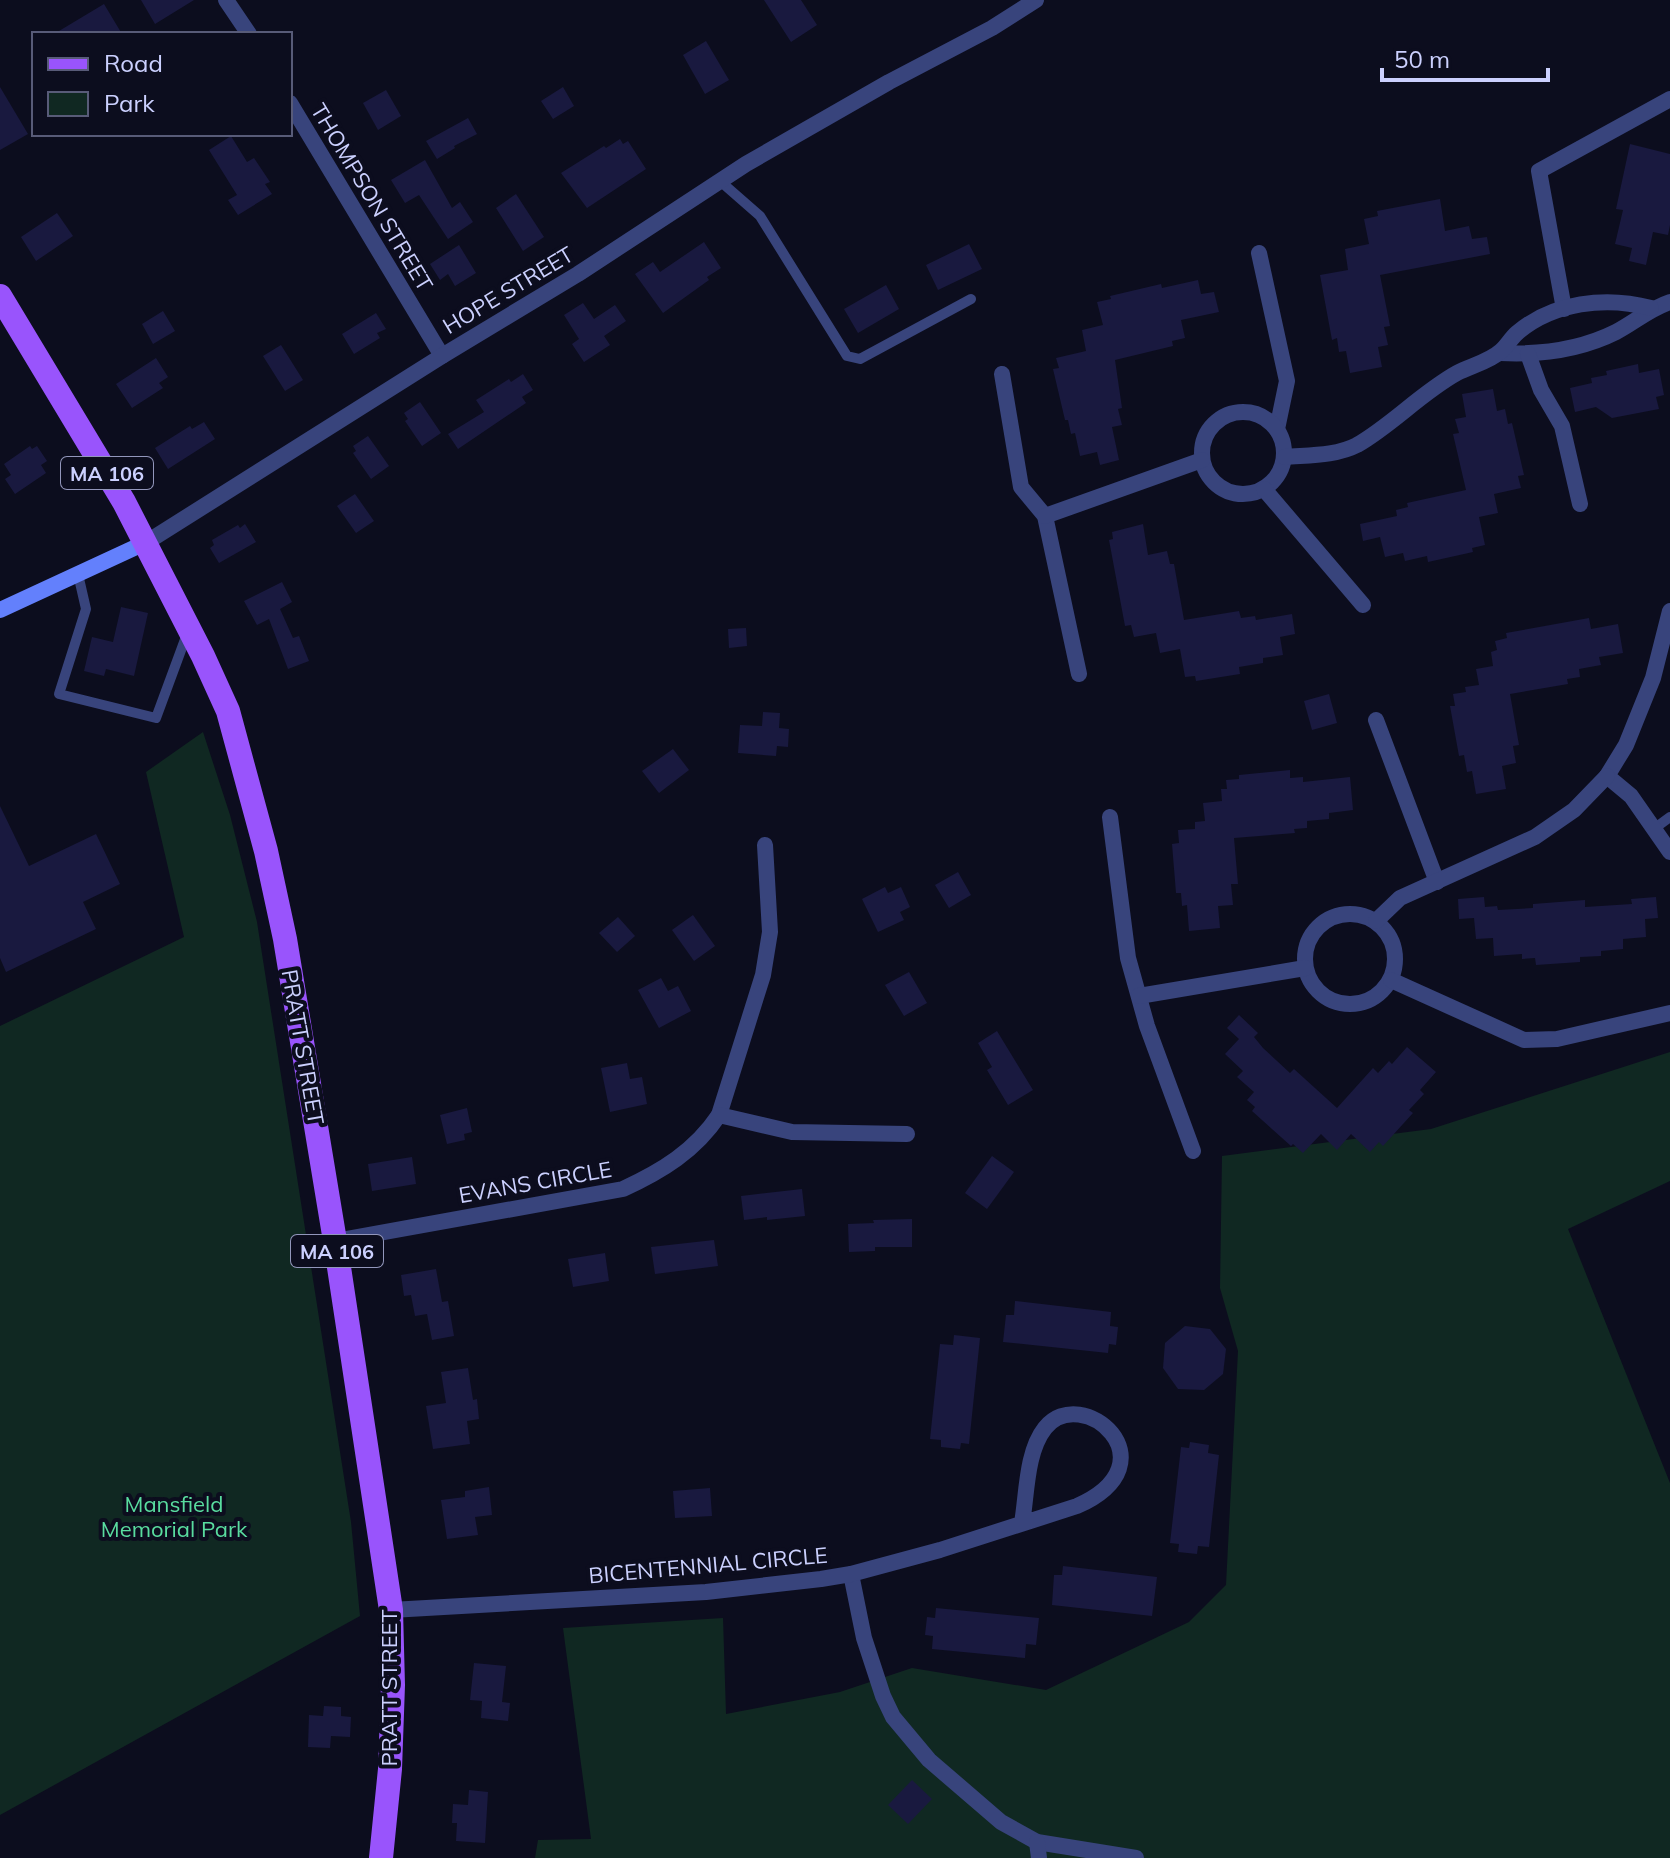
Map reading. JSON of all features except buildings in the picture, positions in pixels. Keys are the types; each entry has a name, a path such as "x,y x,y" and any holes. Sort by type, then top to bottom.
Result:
{"main road":[{"name":"PRATT STREET","path":"0,296 147,542 189,629 228,711 266,851 285,939 335,1241 391,1610 393,1685 390,1769 381,1858"},
{"name":"HOPE STREET","path":"0,610 147,542"}],"street":[{"path":"226,0 244,32"},
{"name":"HOPE STREET","path":"147,542 578,274 720,181 889,82 992,28 1036,0"},
{"path":"1564,309 1539,171 1670,99"},
{"name":"THOMPSON STREET","path":"292,106 442,356"},
{"path":"1259,253 1287,381 1277,429"},
{"path":"1500,353 1515,334 1564,309 1599,302 1629,302 1651,308"},
{"path":"1285,457 1331,453 1355,446 1456,373 1500,353 1528,354 1583,345 1636,321 1651,308 1670,302"},
{"path":"1528,354 1541,390 1562,426 1580,504"},
{"path":"1002,374 1021,487 1045,516 1079,674"},
{"path":"1249,412 1260,415 1277,429 1285,457 1275,481 1264,489 1239,495 1226,491 1207,473 1202,460 1205,438 1227,415 1249,412"},
{"path":"1045,516 1202,460"},
{"path":"1264,489 1363,605"},
{"path":"1376,921 1400,898 1535,837 1574,810 1607,776 1626,745 1655,667 1670,611"},
{"path":"1376,720 1437,882"},
{"path":"1607,776 1631,796 1670,852"},
{"path":"1110,817 1128,958 1193,1151"},
{"path":"765,845 770,932 763,975 719,1115 792,1132 907,1134"},
{"path":"1347,914 1362,915 1376,921 1392,942 1396,954 1391,980 1374,998 1350,1005 1338,1003 1317,990 1305,968 1305,952 1319,926 1332,917 1347,914"},
{"path":"1139,996 1305,968"},
{"path":"1391,980 1524,1040 1557,1039 1670,1013"},
{"name":"EVANS CIRCLE","path":"335,1241 623,1189 661,1171 681,1157 705,1135 719,1115"},
{"name":"BICENTENNIAL CIRCLE","path":"391,1610 706,1592 851,1574 1022,1523 1096,1498 1115,1480 1121,1461 1115,1437 1105,1426 1095,1419 1070,1415 1053,1420 1044,1429 1031,1468 1022,1523"},
{"path":"851,1574 869,1656 883,1696 893,1717 929,1760 964,1793 1038,1850 1136,1858"}],"lane":[{"path":"720,181 760,216 847,356 860,359 971,299"},
{"path":"78,574 86,609 59,694 156,718 189,629"},
{"path":"1655,828 1670,817"}],"green space":[{"name":"Mansfield Memorial Park","path":"203,732 230,815 257,922 351,1522 360,1616 0,1815 0,1026 184,937 146,772"},
{"path":"1670,1052 1670,1181 1568,1229 1670,1483 1670,1858 535,1858 538,1840 591,1839 563,1628 723,1618 726,1714 840,1692 912,1668 1046,1690 1189,1622 1226,1585 1238,1351 1220,1288 1222,1156 1431,1129"}]}
